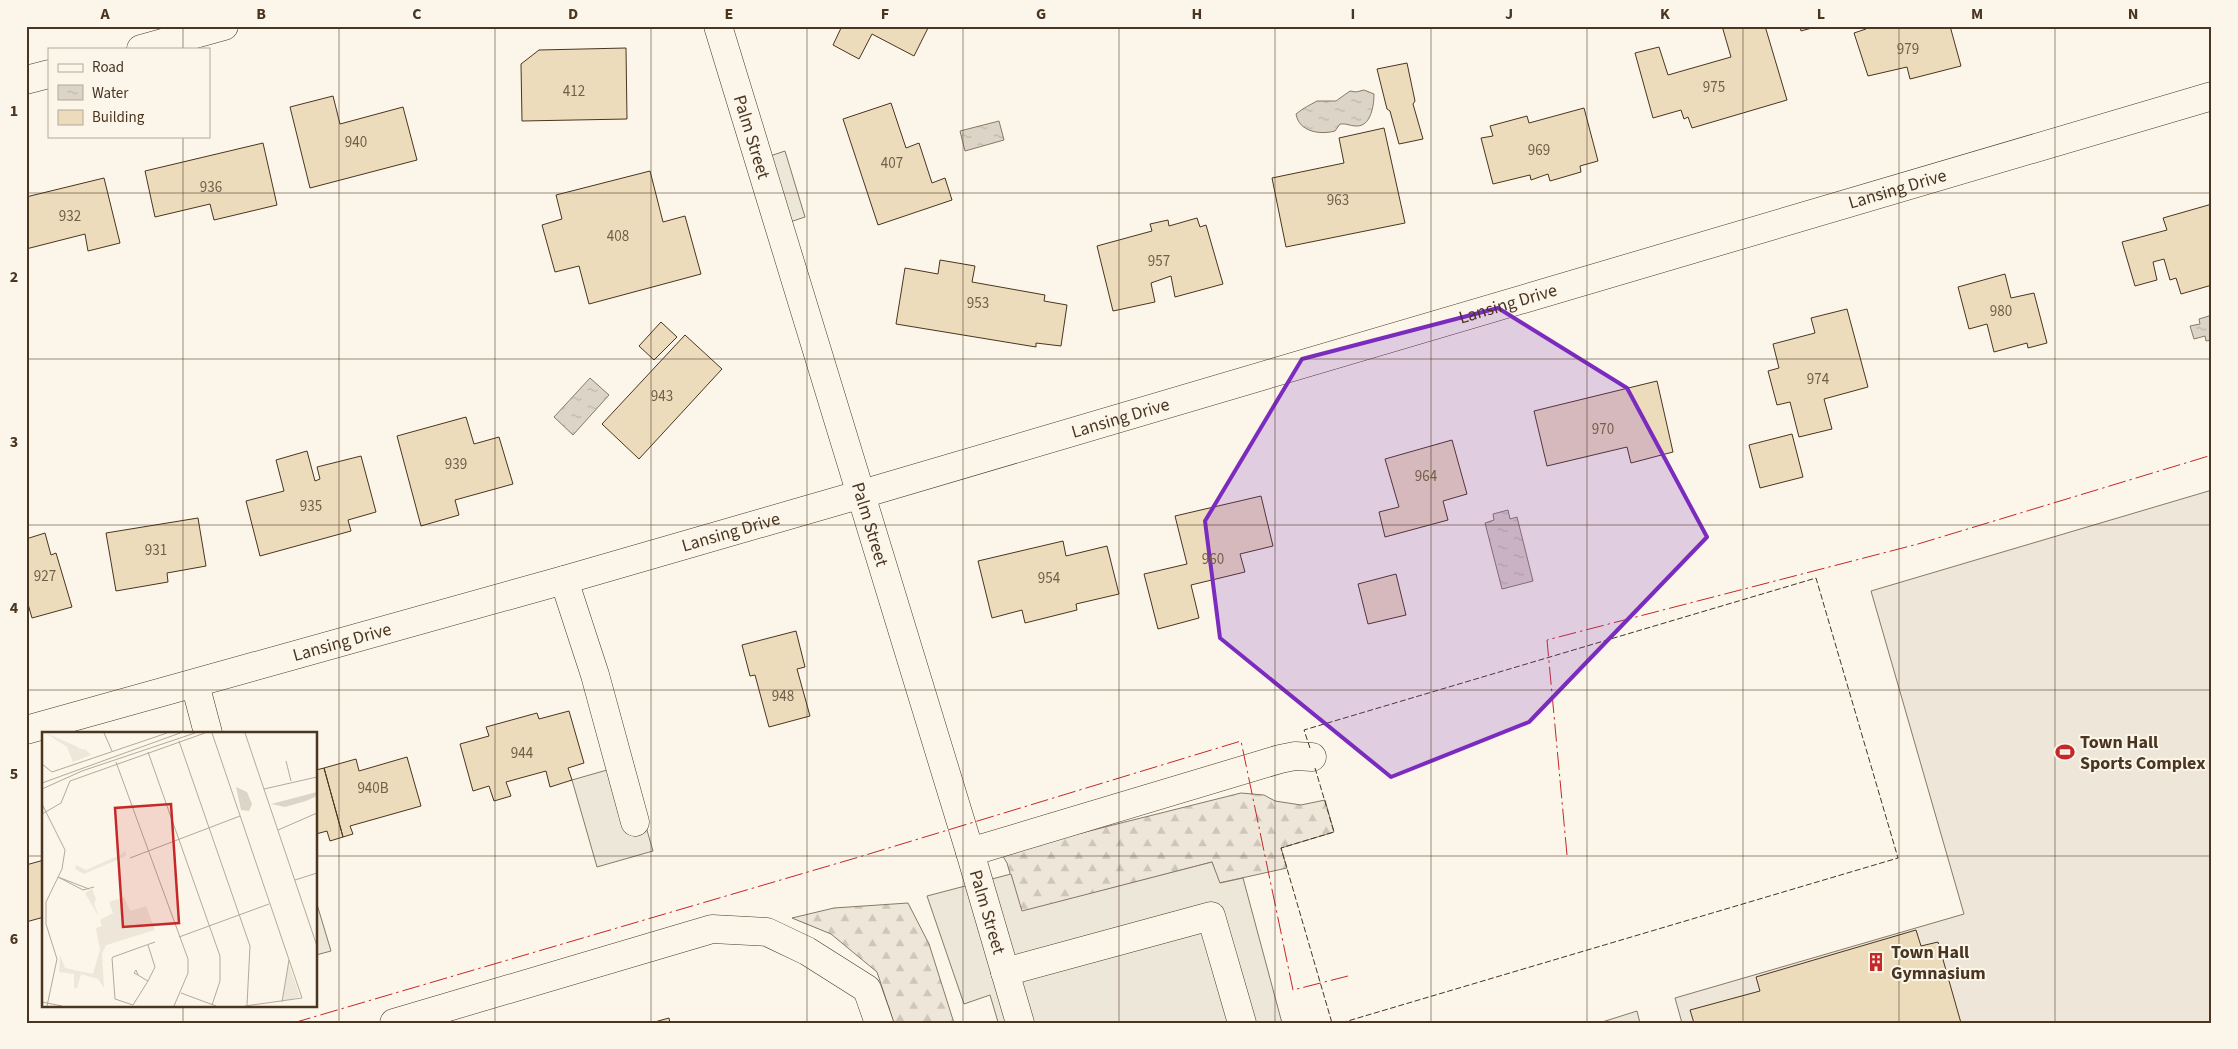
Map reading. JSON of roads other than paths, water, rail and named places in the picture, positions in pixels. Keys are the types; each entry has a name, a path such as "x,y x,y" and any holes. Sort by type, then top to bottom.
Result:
{"street":[{"path":"145,48 224,26"},
{"name":"Palm Street","path":"718,26 862,494 1020,1023"},
{"path":"26,80 48,74"},
{"name":"Lansing Drive","path":"26,730 564,580 862,494 2212,96"},
{"path":"564,580 596,675 635,822"},
{"path":"194,684 208,732"},
{"path":"970,852 1280,759 1295,756 1312,757"},
{"path":"1005,972 1211,916 1242,1023"},
{"path":"394,1023 712,929 767,932 808,950 868,989 879,1023"}],"water":[{"path":"1364,90 1374,94 1374,99 1371,114 1365,123 1361,125 1340,124 1335,131 1323,133 1311,131 1301,125 1298,120 1296,114 1317,101 1336,101 1350,91"},
{"path":"999,121 1004,140 965,151 960,131"},
{"path":"2212,315 2212,340 2206,341 2205,336 2194,339 2190,326 2200,324 2199,319"},
{"path":"590,378 609,395 573,435 554,417"},
{"path":"1508,510 1510,519 1517,517 1533,581 1502,589 1485,523 1494,520 1493,514"}],"place":[{"name":"Town Hall Sports Complex","path":"2065,752"},
{"name":"Town Hall Gymnasium","path":"1876,962"}]}
